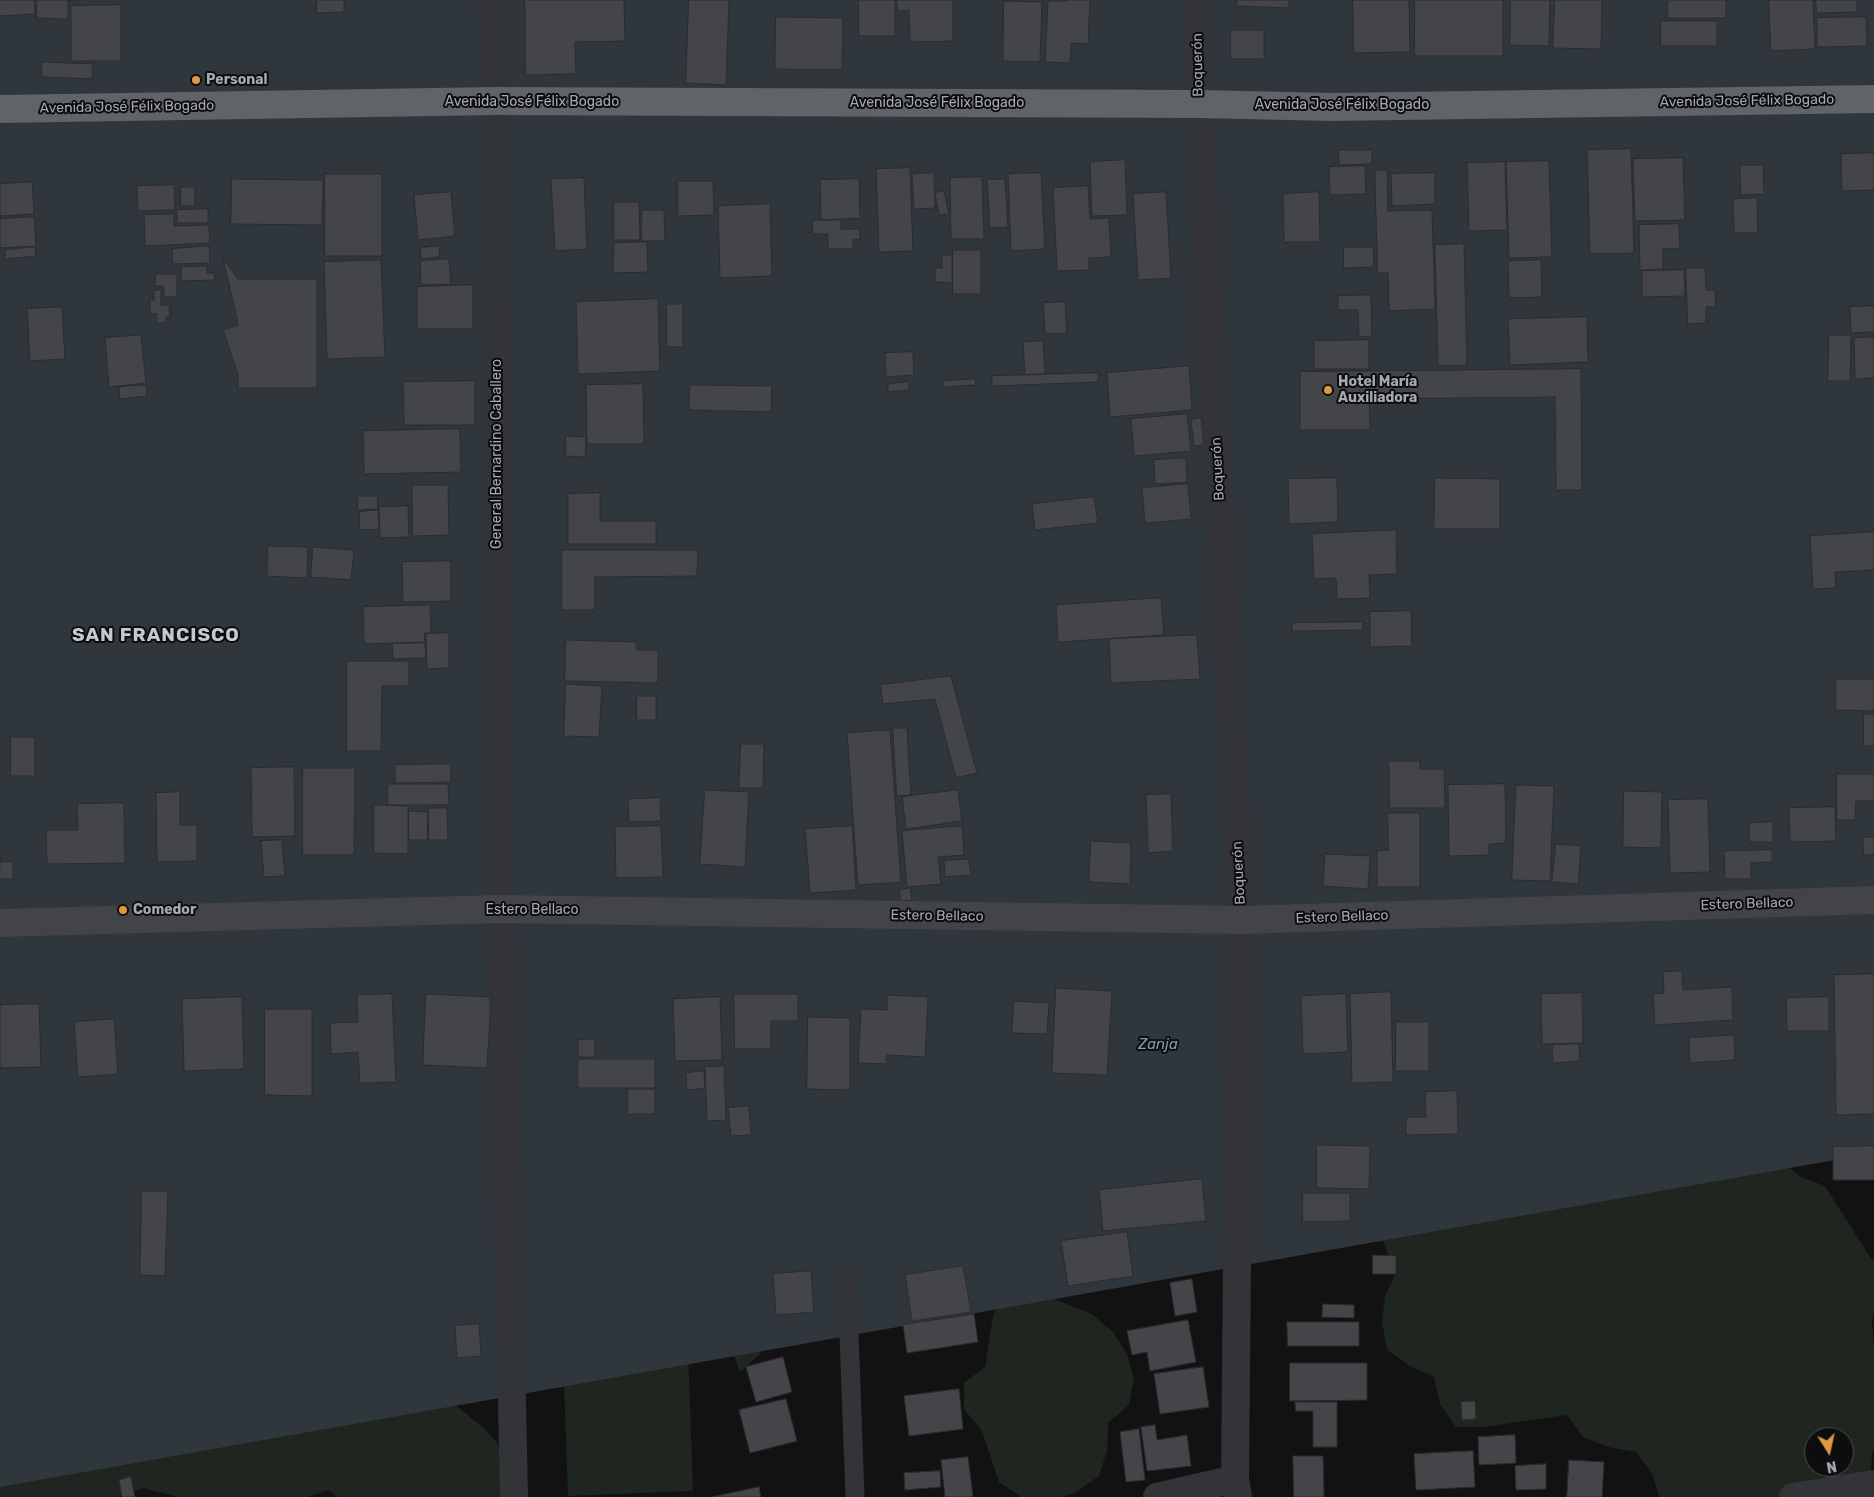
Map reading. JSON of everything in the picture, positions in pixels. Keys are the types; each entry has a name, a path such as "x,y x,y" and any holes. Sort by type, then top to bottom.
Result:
{"highway":[{"name":"Avenida José Félix Bogado","path":"0,109 496,101 1199,104 1333,107 1874,99"}],"street":[{"name":"General Bernardino Caballero","path":"492,0 496,101 499,909 504,1018 514,1497"},
{"name":"Boquerón","path":"1197,0 1199,104 1241,929 1236,1488"},
{"name":"Estero Bellaco","path":"0,923 499,909 1241,929 1874,900"},
{"path":"1793,1497 1874,1484"},
{"path":"1158,1497 1236,1488"}],"lane":[{"path":"847,1279 855,1497"}],"shaded area":[{"path":"957,979 1009,986 1025,1037 1064,1072 1079,1094 1104,1102 1124,1117 1141,1138 1139,1164 1121,1183 1098,1196 1072,1201 1052,1219 1040,1243 1035,1268 1042,1294 1092,1314 1113,1332 1127,1354 1134,1379 1129,1405 1108,1423 1107,1451 1099,1476 1076,1492 1062,1497 1021,1497 999,1482 982,1431 964,1409 964,1383 985,1367 993,1316 1005,1292 1012,1265 965,1236 910,1235 883,1244 862,1258 779,1275 768,1299 769,1326 762,1352 740,1372 731,1347 705,1333 642,1278 595,1280 572,1236 565,1195 565,1171 608,1136 688,1135 711,1143 731,1162 758,1156 762,1130 756,1104 769,1079 787,1097 794,1121 817,1130 840,1121 862,1107 912,1092 934,1079 938,1026 944,1002"},
{"path":"1781,1162 1801,1177 1825,1186 1870,1257 1874,1260 1874,1310 1872,1322 1874,1347 1874,1447 1869,1497 1659,1497 1652,1473 1636,1452 1608,1447 1583,1437 1567,1415 1484,1427 1456,1427 1440,1404 1434,1377 1410,1366 1387,1350 1382,1322 1385,1295 1397,1272 1385,1247 1377,1220"},
{"path":"687,1320 693,1491 568,1496 562,1324"},
{"path":"444,1396 485,1429 521,1470 524,1497 338,1497 328,1490 308,1497 178,1497 143,1488 118,1497 0,1497 0,1478"}],"water":[{"name":"Zanja","path":"0,0 1874,0 1874,1153 0,1487"}],"building":[{"path":"0,0 34,0 35,14 0,16"},
{"path":"37,0 77,0 68,1 68,19 37,18"},
{"path":"317,0 344,0 344,12 317,13"},
{"path":"525,0 624,0 625,41 575,42 576,74 526,75"},
{"path":"689,0 729,0 726,85 686,83"},
{"path":"859,0 895,0 895,36 859,36"},
{"path":"897,0 953,0 953,41 910,42 909,10 898,11"},
{"path":"1090,0 1088,44 1071,43 1070,63 1045,62 1048,1"},
{"path":"1237,0 1289,0 1289,8 1236,6"},
{"path":"1353,0 1409,0 1410,52 1354,53"},
{"path":"1415,0 1503,0 1503,56 1415,56"},
{"path":"1511,0 1550,0 1549,46 1510,45"},
{"path":"1555,0 1602,0 1601,49 1553,48"},
{"path":"1668,0 1726,0 1726,18 1668,18"},
{"path":"1769,0 1813,0 1815,49 1771,51"},
{"path":"1816,0 1857,0 1857,12 1817,13"},
{"path":"1004,1 1042,2 1040,62 1003,61"},
{"path":"121,5 121,61 71,61 71,6"},
{"path":"776,17 843,18 842,70 775,69"},
{"path":"1866,17 1867,46 1817,47 1817,18"},
{"path":"1661,21 1717,21 1717,46 1661,46"},
{"path":"1231,30 1264,30 1264,59 1231,59"},
{"path":"42,62 93,64 92,79 42,77"},
{"path":"1631,149 1634,253 1590,254 1587,150"},
{"path":"1339,150 1372,150 1372,164 1339,165"},
{"path":"1874,153 1874,190 1842,191 1841,154"},
{"path":"1683,158 1685,220 1635,221 1633,159"},
{"path":"1125,160 1127,215 1092,216 1090,162"},
{"path":"1549,161 1552,257 1509,258 1506,162"},
{"path":"1505,162 1507,230 1469,231 1467,163"},
{"path":"1740,165 1763,165 1764,194 1741,195"},
{"path":"1365,166 1366,194 1330,195 1329,167"},
{"path":"910,168 913,251 879,252 876,169"},
{"path":"1375,170 1387,170 1388,211 1432,210 1435,309 1389,311 1388,273 1378,273"},
{"path":"934,173 935,208 914,209 912,174"},
{"path":"1041,173 1045,249 1011,251 1008,174"},
{"path":"1435,173 1435,204 1392,206 1391,174"},
{"path":"325,174 382,174 382,256 325,256"},
{"path":"982,177 984,239 951,239 950,178"},
{"path":"584,178 587,249 555,251 551,179"},
{"path":"232,179 323,180 322,225 231,224"},
{"path":"859,179 860,218 821,220 820,180"},
{"path":"1005,179 1008,227 990,228 987,180"},
{"path":"678,181 713,181 714,215 678,216"},
{"path":"32,182 34,214 0,216 0,184"},
{"path":"174,185 175,210 138,211 137,186"},
{"path":"1088,186 1090,219 1109,218 1111,257 1089,258 1089,270 1057,271 1053,188"},
{"path":"181,187 195,187 195,206 181,206"},
{"path":"944,191 949,214 939,215 935,193"},
{"path":"451,192 455,236 418,240 414,195"},
{"path":"1166,192 1171,278 1138,280 1133,194"},
{"path":"1319,192 1320,242 1284,242 1283,194"},
{"path":"1757,198 1758,233 1734,233 1733,199"},
{"path":"614,202 639,202 640,240 614,240"},
{"path":"770,204 772,276 720,278 718,206"},
{"path":"208,209 208,223 177,223 177,210"},
{"path":"642,210 664,210 665,241 642,241"},
{"path":"174,214 174,226 209,225 210,243 145,246 144,215"},
{"path":"34,217 36,246 0,248 0,219"},
{"path":"813,220 841,220 841,229 860,229 860,239 853,240 853,249 828,249 828,234 813,234"},
{"path":"1679,224 1680,248 1663,249 1663,269 1640,270 1639,225"},
{"path":"647,242 648,272 613,273 614,243"},
{"path":"1464,244 1467,365 1438,366 1435,245"},
{"path":"209,246 210,263 173,264 172,249"},
{"path":"439,246 440,257 421,259 420,248"},
{"path":"35,247 36,256 5,259 5,250"},
{"path":"1344,247 1373,247 1374,267 1344,268"},
{"path":"953,250 981,250 981,294 953,294"},
{"path":"942,255 952,255 952,283 935,282 935,268 942,268"},
{"path":"223,258 238,279 317,279 317,388 238,388 238,375 223,330 238,325"},
{"path":"449,259 451,284 421,285 420,261"},
{"path":"381,260 385,357 327,359 324,262"},
{"path":"1541,260 1542,297 1509,298 1508,261"},
{"path":"207,266 207,273 214,273 215,280 181,281 181,267"},
{"path":"1686,268 1705,268 1706,290 1715,290 1716,307 1706,307 1706,323 1688,324"},
{"path":"1684,270 1685,296 1642,297 1642,271"},
{"path":"156,274 177,274 177,297 164,297 164,286 155,286"},
{"path":"473,285 473,329 417,329 417,287"},
{"path":"154,290 161,290 161,305 169,305 170,317 166,317 166,323 157,323 157,314 150,314 150,300 154,300"},
{"path":"1371,295 1372,336 1359,337 1358,310 1338,310 1338,296"},
{"path":"658,299 660,371 578,374 576,302"},
{"path":"1065,302 1067,333 1045,334 1043,303"},
{"path":"667,304 683,304 683,347 667,347"},
{"path":"1874,306 1874,332 1851,333 1850,307"},
{"path":"62,307 65,359 30,361 27,309"},
{"path":"1587,317 1588,362 1510,365 1508,319"},
{"path":"141,335 146,383 109,387 105,338"},
{"path":"1829,335 1851,335 1850,381 1828,381"},
{"path":"1874,337 1874,378 1855,379 1854,338"},
{"path":"1369,340 1369,369 1314,369 1314,341"},
{"path":"1043,341 1045,374 1025,375 1023,342"},
{"path":"913,352 914,375 886,377 885,353"},
{"path":"1189,366 1192,410 1110,417 1107,373"},
{"path":"1581,369 1582,490 1556,490 1555,397 1369,399 1370,430 1300,430 1300,372"},
{"path":"1098,373 1098,382 992,386 992,376"},
{"path":"975,379 976,385 943,387 943,381"},
{"path":"475,381 475,425 404,425 403,382"},
{"path":"909,382 909,390 888,392 888,384"},
{"path":"643,384 644,444 587,444 586,385"},
{"path":"146,385 147,396 120,399 119,387"},
{"path":"690,385 772,386 771,412 689,410"},
{"path":"1187,414 1191,451 1134,456 1131,419"},
{"path":"1201,418 1204,445 1194,446 1191,420"},
{"path":"460,429 461,472 364,474 363,431"},
{"path":"566,436 586,437 585,457 566,456"},
{"path":"1186,458 1187,482 1155,484 1154,460"},
{"path":"1337,478 1338,522 1289,524 1288,479"},
{"path":"1435,478 1500,479 1500,529 1434,529"},
{"path":"1188,484 1191,519 1145,523 1142,488"},
{"path":"412,485 448,485 449,535 413,536"},
{"path":"600,493 600,521 656,521 656,544 568,544 568,494"},
{"path":"358,496 377,496 378,509 358,510"},
{"path":"1094,497 1098,523 1035,530 1032,504"},
{"path":"408,506 409,537 380,538 379,507"},
{"path":"378,510 379,529 360,530 359,512"},
{"path":"1396,530 1397,574 1369,575 1370,598 1337,599 1336,578 1314,579 1312,534"},
{"path":"1874,532 1874,570 1835,572 1836,588 1813,589 1810,536"},
{"path":"268,546 308,547 307,578 267,576"},
{"path":"313,547 354,550 351,580 311,577"},
{"path":"562,550 698,550 697,576 595,577 595,610 562,610"},
{"path":"451,561 451,601 403,602 402,562"},
{"path":"1161,598 1164,635 1058,642 1056,605"},
{"path":"430,605 431,633 424,633 425,642 364,644 363,607"},
{"path":"1411,611 1412,646 1370,647 1370,612"},
{"path":"1363,622 1363,630 1292,631 1292,623"},
{"path":"449,633 449,668 427,669 426,634"},
{"path":"1197,635 1200,679 1111,683 1109,639"},
{"path":"566,640 636,642 636,650 658,650 658,683 565,681"},
{"path":"425,643 426,658 393,659 392,644"},
{"path":"347,661 409,661 409,686 382,686 381,751 347,751"},
{"path":"951,676 977,773 956,778 935,699 883,704 880,685"},
{"path":"1836,679 1874,679 1874,711 1836,710"},
{"path":"566,684 602,686 599,737 564,736"},
{"path":"637,696 656,696 656,720 637,720"},
{"path":"1864,714 1874,714 1874,746 1864,746"},
{"path":"893,728 907,728 911,795 897,796"},
{"path":"890,730 901,882 858,885 847,733"},
{"path":"11,737 35,737 35,776 11,776"},
{"path":"741,744 764,744 763,788 739,788"},
{"path":"1389,761 1420,761 1420,769 1444,769 1445,808 1390,808"},
{"path":"451,764 451,782 395,783 395,765"},
{"path":"294,767 295,836 252,837 251,768"},
{"path":"303,768 355,768 354,855 303,855"},
{"path":"1837,774 1874,774 1874,801 1856,801 1855,820 1837,820"},
{"path":"388,784 448,784 449,805 388,805"},
{"path":"1505,784 1506,843 1489,844 1489,855 1449,856 1448,785"},
{"path":"1516,785 1554,786 1550,881 1512,880"},
{"path":"705,790 749,792 745,867 700,864"},
{"path":"958,790 962,821 906,829 902,797"},
{"path":"1624,791 1662,792 1661,848 1623,847"},
{"path":"180,792 180,825 197,825 197,861 157,862 156,793"},
{"path":"1171,794 1173,851 1148,853 1146,795"},
{"path":"660,798 661,821 629,822 628,799"},
{"path":"1708,799 1710,872 1670,873 1668,800"},
{"path":"124,803 125,863 47,864 46,830 78,830 77,804"},
{"path":"374,805 408,806 408,854 374,853"},
{"path":"1835,807 1836,841 1790,842 1789,808"},
{"path":"429,808 447,808 448,840 429,840"},
{"path":"409,811 428,812 427,840 409,840"},
{"path":"1388,813 1420,813 1420,887 1377,887 1377,851 1388,850"},
{"path":"1773,822 1773,842 1749,842 1749,823"},
{"path":"661,826 663,877 616,878 615,827"},
{"path":"852,826 856,890 810,893 805,829"},
{"path":"962,826 964,855 938,857 941,884 907,887 902,831"},
{"path":"1863,837 1874,837 1874,855 1864,855"},
{"path":"282,840 285,876 264,877 261,841"},
{"path":"1091,841 1131,843 1130,884 1089,882"},
{"path":"1556,844 1581,846 1578,884 1552,882"},
{"path":"1772,850 1772,862 1751,863 1751,879 1725,879 1724,851"},
{"path":"0,854 1,862 13,862 13,879 0,879"},
{"path":"1325,854 1370,856 1368,889 1323,886"},
{"path":"969,859 971,875 945,877 944,861"},
{"path":"910,888 912,900 901,901 899,890"},
{"path":"1682,971 1683,990 1732,987 1733,1020 1655,1025 1653,994 1664,993 1663,972"},
{"path":"1874,974 1874,1114 1836,1115 1834,975"},
{"path":"1056,988 1112,991 1107,1075 1052,1073"},
{"path":"1391,992 1393,1082 1352,1083 1350,994"},
{"path":"1582,993 1583,1043 1542,1044 1541,994"},
{"path":"392,994 396,1082 360,1083 358,1052 331,1054 330,1023 358,1022 357,995"},
{"path":"426,994 491,997 487,1068 423,1065"},
{"path":"734,994 798,994 798,1021 771,1021 771,1049 735,1049"},
{"path":"1346,994 1348,1052 1303,1054 1301,996"},
{"path":"887,995 928,997 925,1057 887,1055 886,1064 858,1063 861,1009 887,1010"},
{"path":"242,997 244,1069 184,1071 182,999"},
{"path":"720,997 722,1060 675,1061 673,999"},
{"path":"1829,997 1829,1031 1787,1031 1786,998"},
{"path":"1014,1001 1049,1003 1047,1034 1012,1033"},
{"path":"39,1004 41,1067 0,1068 0,1005"},
{"path":"265,1009 312,1009 312,1096 265,1095"},
{"path":"808,1017 850,1018 850,1090 807,1089"},
{"path":"114,1019 118,1074 78,1077 74,1022"},
{"path":"1396,1022 1429,1022 1429,1071 1396,1071"},
{"path":"1734,1035 1735,1060 1690,1063 1689,1038"},
{"path":"595,1039 595,1057 578,1057 578,1040"},
{"path":"1579,1044 1580,1061 1553,1063 1552,1045"},
{"path":"578,1059 655,1059 655,1088 578,1088"},
{"path":"724,1066 726,1120 707,1121 705,1067"},
{"path":"704,1071 705,1088 687,1090 686,1073"},
{"path":"628,1089 655,1089 655,1114 628,1114"},
{"path":"1457,1091 1458,1134 1406,1135 1406,1117 1426,1117 1425,1092"},
{"path":"749,1106 751,1135 731,1136 728,1108"},
{"path":"1317,1145 1370,1146 1369,1189 1317,1188"},
{"path":"1874,1146 1874,1180 1833,1180 1833,1147"},
{"path":"1202,1179 1206,1221 1103,1231 1099,1190"},
{"path":"142,1191 168,1191 165,1276 140,1275"},
{"path":"1303,1193 1350,1193 1350,1221 1303,1222"},
{"path":"1127,1232 1133,1276 1068,1286 1061,1241"},
{"path":"1373,1255 1396,1256 1396,1274 1373,1274"},
{"path":"963,1266 971,1312 912,1321 905,1275"},
{"path":"811,1271 814,1312 776,1315 773,1274"},
{"path":"1192,1279 1197,1312 1175,1316 1170,1283"},
{"path":"1323,1304 1354,1305 1354,1318 1322,1317"},
{"path":"974,1314 978,1342 907,1353 903,1325"},
{"path":"1188,1320 1196,1362 1150,1371 1147,1352 1132,1355 1127,1331"},
{"path":"1287,1322 1359,1322 1359,1346 1288,1346"},
{"path":"479,1324 481,1356 457,1358 455,1326"},
{"path":"783,1357 792,1392 756,1402 746,1367"},
{"path":"1290,1363 1367,1363 1367,1400 1290,1401"},
{"path":"1203,1367 1209,1407 1160,1414 1154,1374"},
{"path":"959,1389 963,1429 909,1436 904,1396"},
{"path":"786,1399 797,1441 750,1453 739,1410"},
{"path":"1475,1401 1476,1419 1462,1420 1461,1402"},
{"path":"1295,1402 1337,1402 1337,1447 1313,1447 1313,1411 1296,1411"},
{"path":"1155,1425 1157,1440 1187,1435 1191,1466 1147,1471 1141,1427"},
{"path":"1139,1429 1145,1480 1126,1482 1120,1432"},
{"path":"1515,1435 1516,1463 1479,1465 1478,1437"},
{"path":"1473,1451 1475,1487 1416,1490 1414,1454"},
{"path":"1293,1456 1323,1456 1324,1497 1294,1497"},
{"path":"968,1457 973,1497 945,1497 941,1460"},
{"path":"1569,1460 1604,1462 1602,1497 1567,1497"},
{"path":"1546,1464 1546,1489 1516,1490 1515,1466"},
{"path":"940,1471 941,1487 905,1490 904,1473"},
{"path":"131,1477 135,1497 122,1497 119,1480"},
{"path":"759,1487 761,1497 712,1497"}],"place":[{"name":"Personal","path":"196,80"},
{"name":"Hotel María Auxiliadora","path":"1328,390"},
{"name":"Comedor","path":"123,910"}],"district":[{"name":"SAN FRANCISCO","path":"156,636"}]}
